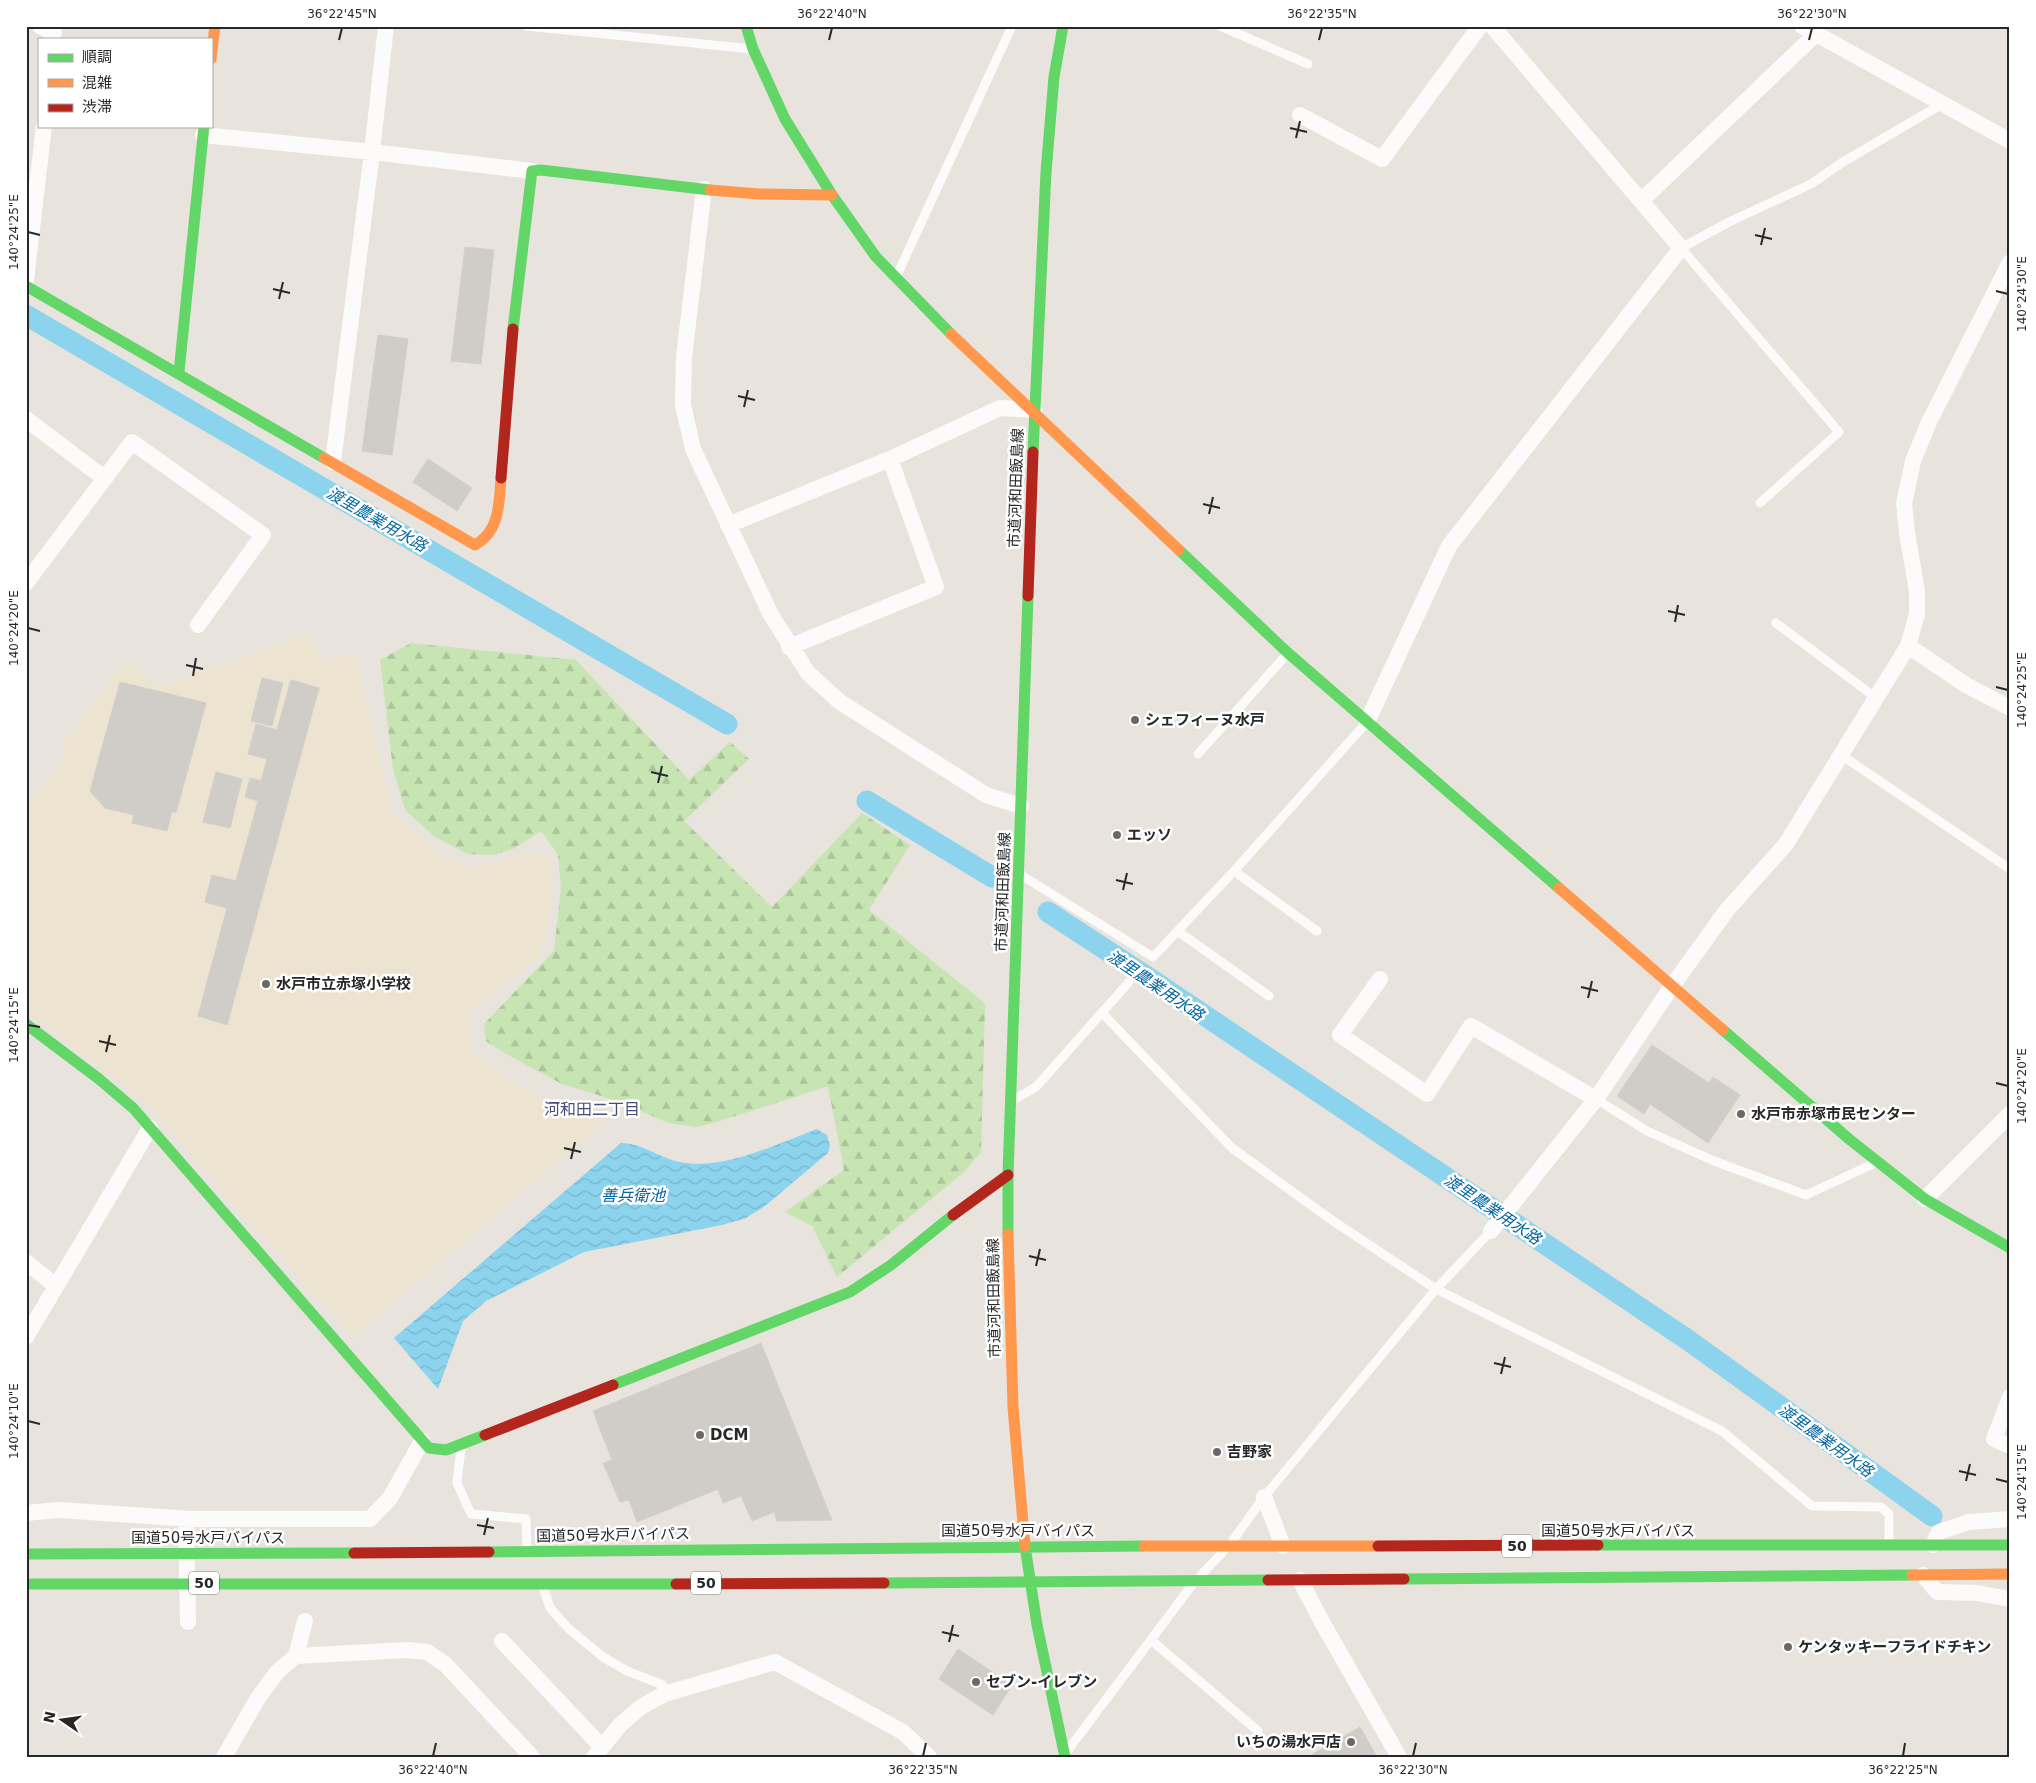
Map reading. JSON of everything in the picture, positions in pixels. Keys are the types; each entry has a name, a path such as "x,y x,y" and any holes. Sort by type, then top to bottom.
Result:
{"main road":[{"path":"212,51 215,26"},
{"path":"746,26 753,50 785,119 832,195 876,257 936,320 1034,410 1288,653 1672,986 1877,1162 1925,1198 2010,1248"},
{"name":"市道河和田飯島線","path":"1063,26 1054,77 1046,172 1034,410 1010,1102 1008,1269 1011,1386 1025,1546 1065,1755"},
{"path":"179,372 204,131"},
{"path":"26,286 179,372 475,545 483,541 491,533 498,515 512,341 532,172 541,170 704,189 791,196 832,195"},
{"path":"26,1024 99,1079 133,1108 429,1448 446,1450 461,1445 850,1292 874,1278 987,1188 1008,1175"},
{"name":"国道50号水戸バイパス","path":"26,1554 381,1553 1025,1546 2010,1545"},
{"name":"50","path":"26,1584 542,1582 790,1584 2010,1574"}],"street":[{"path":"333,462 386,26"},
{"path":"1300,116 1382,159 1480,26"},
{"path":"1367,722 1449,546 1681,248 1492,26"},
{"path":"1641,202 1809,30 2010,141"},
{"path":"26,280 44,128"},
{"path":"204,131 532,172"},
{"path":"704,189 684,357 683,404 693,450 771,615 789,647 808,673 840,702 986,795 1021,806"},
{"path":"1491,1231 1509,1211 1596,1099 1672,986 1727,910 1786,844 1908,646 1917,614 1916,591 1906,533 1904,503 1913,461 1929,422 2010,262"},
{"path":"728,525 890,459 1000,408 1034,410"},
{"path":"26,419 104,478"},
{"path":"26,583 132,442 263,535 198,625"},
{"path":"789,647 936,587 890,459"},
{"path":"1908,646 1966,685 2010,708"},
{"path":"1380,979 1340,1035 1427,1094 1471,1026 1596,1099"},
{"path":"1925,1198 2010,1114"},
{"path":"26,1337 150,1128"},
{"path":"26,1262 56,1286"},
{"path":"2010,1397 1994,1440 2010,1446"},
{"path":"26,1513 59,1510 186,1519 370,1519 390,1498 422,1441"},
{"path":"1264,1497 1283,1546"},
{"path":"186,1519 188,1622"},
{"path":"1932,1545 1939,1532 1969,1522 2010,1519"},
{"path":"1923,1574 1937,1592 1977,1593 2010,1599"},
{"path":"1300,1580 1399,1757"},
{"path":"224,1757 268,1684 277,1672 296,1656 305,1621"},
{"path":"502,1641 598,1752 620,1725 641,1707 664,1694 775,1662 903,1732 929,1757"},
{"path":"296,1656 408,1650 427,1652 445,1664 532,1757"}],"lane":[{"path":"526,26 753,50"},
{"path":"896,278 1012,26"},
{"path":"1220,26 1308,64"},
{"path":"1760,503 1839,432 1681,248 1731,221 1812,184 1843,162 1942,104"},
{"path":"1776,623 1875,697"},
{"path":"1198,754 1288,653"},
{"path":"1019,874 1154,957 1179,932 1367,722"},
{"path":"1841,755 2010,869"},
{"path":"1234,871 1317,931"},
{"path":"1179,932 1269,996"},
{"path":"1010,1102 1036,1087 1129,982"},
{"path":"1102,1013 1232,1148 1333,1221 1436,1289 1722,1431 1812,1506 1881,1507 1889,1514 1889,1546"},
{"path":"1596,1099 1647,1131 1714,1161 1806,1195 1877,1162"},
{"path":"1065,1755 1195,1581 1229,1546 1264,1497 1436,1289 1491,1231"},
{"path":"461,1445 457,1483 471,1514 526,1518 527,1551"},
{"path":"542,1582 550,1608 568,1628 611,1662 627,1671 663,1685 664,1694"},
{"path":"1151,1640 1258,1731"}],"shaded area":[{"name":"水戸市立赤塚小学校","path":"309,633 320,658 357,656 391,812 447,859 470,867 500,863 529,852 551,855 551,907 537,960 473,1008 467,1024 477,1057 554,1108 610,1117 352,1338 144,1101 26,1012 26,807 64,755 64,743 127,658 156,687"}],"green space":[{"path":"411,643 576,660 689,780 730,742 749,759 684,821 772,907 862,813 910,845 869,910 985,1003 981,1152 964,1172 837,1277 812,1226 785,1212 844,1170 828,1086 697,1127 668,1123 624,1103 562,1084 486,1041 484,1024 554,951 561,887 558,854 541,831 513,849 493,855 468,854 435,837 405,810 393,769 380,660"}],"water":[{"name":"善兵衛池","path":"817,1129 827,1135 830,1146 828,1153 765,1206 746,1218 722,1225 584,1252 486,1301 463,1321 438,1389 394,1338 621,1143 636,1145 680,1162 714,1163 750,1154"}],"building":[{"path":"465,247 494,250 481,364 451,361"},
{"path":"378,335 408,339 392,455 362,451"},
{"path":"428,459 472,488 457,511 413,482"},
{"path":"262,678 283,683 272,726 251,721"},
{"path":"291,680 319,688 227,1025 198,1016 227,908 205,902 212,875 236,881 258,801 245,797 250,778 261,781 267,759 248,754 256,724 277,730"},
{"path":"120,682 206,703 176,813 172,811 167,831 132,823 134,815 105,808 90,791"},
{"path":"216,772 242,779 230,828 203,822"},
{"path":"1652,1045 1709,1083 1713,1077 1740,1095 1708,1143 1650,1104 1644,1114 1617,1096"},
{"name":"DCM","path":"761,1343 832,1520 777,1521 774,1512 752,1521 741,1496 723,1503 718,1489 637,1522 629,1500 620,1502 603,1463 612,1460 593,1411"},
{"name":"セブン-イレブン","path":"958,1649 1012,1685 993,1715 939,1679"},
{"name":"いちの湯水戸店","path":"1360,1727 1377,1757 1308,1757"}],"waterway":[{"name":"渡里農業用水路","path":"26,315 727,724"},
{"name":"渡里農業用水路","path":"867,801 992,877"},
{"name":"渡里農業用水路","path":"1048,912 1688,1340 1932,1516"}],"traffic: fast":[{"path":"746,26 753,49 785,119 832,195 876,257 951,334"},
{"path":"1033,452 1046,172 1054,77 1063,26"},
{"path":"179,372 204,128"},
{"path":"513,329 532,171 541,170 710,190"},
{"path":"26,286 324,458"},
{"path":"1179,550 1288,653 1559,888"},
{"path":"1008,1234 1008,1175 1028,596"},
{"path":"26,1024 99,1079 133,1108 429,1448 446,1450 485,1435"},
{"path":"1723,1030 1849,1139 1925,1199 2010,1248"},
{"path":"613,1385 850,1292 891,1265 953,1215"},
{"path":"1598,1545 2010,1545"},
{"path":"1025,1546 1037,1625 1065,1757"},
{"path":"489,1552 1144,1546"},
{"path":"26,1554 354,1553"},
{"path":"1404,1579 1912,1575"},
{"path":"884,1583 1268,1580"},
{"path":"26,1584 676,1584"}],"traffic: slow":[{"path":"212,51 215,26"},
{"path":"710,190 759,194 832,195"},
{"path":"951,334 1179,550"},
{"path":"324,458 475,545 483,539 494,525 497,516 501,478"},
{"path":"1559,888 1723,1030"},
{"path":"1008,1234 1013,1407 1025,1546"},
{"path":"1144,1546 1378,1546"},
{"path":"1912,1575 2010,1574"}],"traffic: jam":[{"path":"501,478 513,329"},
{"path":"1028,596 1033,452"},
{"path":"953,1215 1008,1175"},
{"path":"485,1435 613,1385"},
{"path":"1378,1546 1598,1545"},
{"path":"354,1553 489,1552"},
{"path":"1268,1580 1404,1579"},
{"path":"676,1584 884,1583"}],"place":[{"name":"シェフィーヌ水戸","path":"1135,720"},
{"name":"エッソ","path":"1117,835"},
{"name":"水戸市立赤塚小学校","path":"266,984"},
{"name":"水戸市赤塚市民センター","path":"1741,1114"},
{"name":"DCM","path":"700,1435"},
{"name":"吉野家","path":"1217,1452"},
{"name":"ケンタッキーフライドチキン","path":"1788,1647"},
{"name":"セブン-イレブン","path":"976,1682"},
{"name":"いちの湯水戸店","path":"1351,1742"}],"district":[{"name":"河和田二丁目","path":"592,1109"}]}
